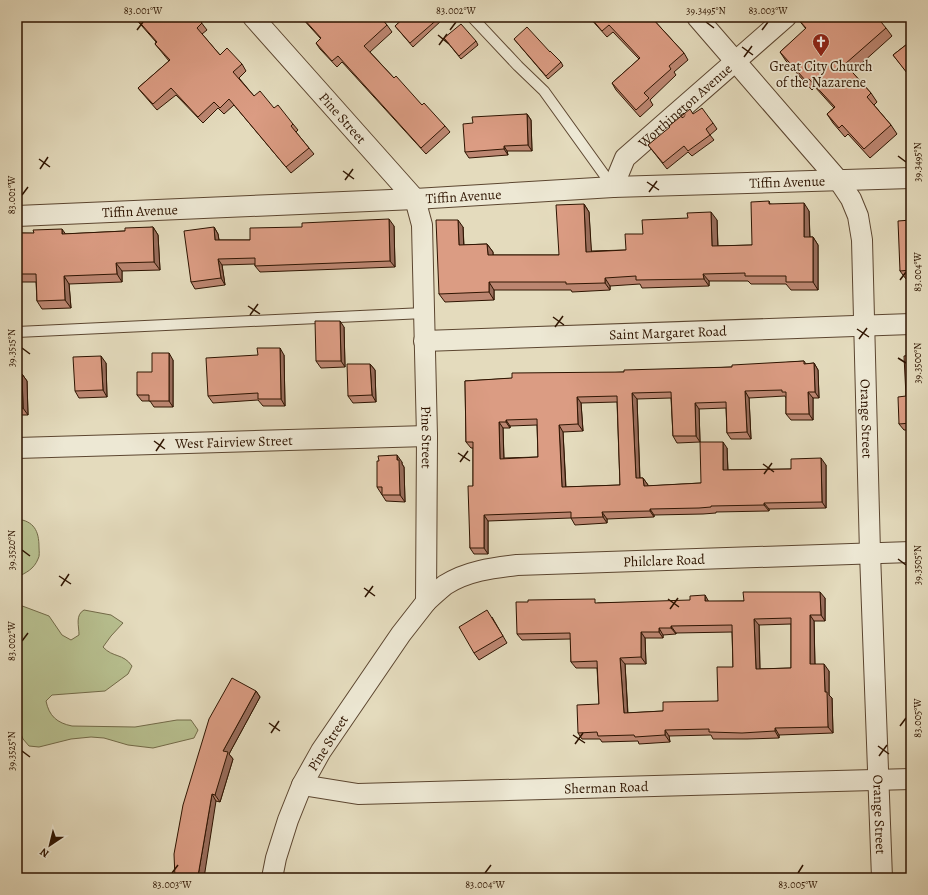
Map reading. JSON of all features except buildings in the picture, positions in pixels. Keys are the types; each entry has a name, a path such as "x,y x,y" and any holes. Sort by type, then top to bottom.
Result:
{"street":[{"name":"Pine Street","path":"252,17 415,199 422,225 427,436 426,602 401,634 330,738 302,785 288,820 276,858 272,878"},
{"name":"Orange Street","path":"697,17 839,180 851,199 858,216 862,240 870,553 880,780 882,878"},
{"name":"Worthington Avenue","path":"613,187 625,158 786,17"},
{"name":"Tiffin Avenue","path":"17,216 415,199 613,187 911,178"},
{"name":"Saint Margaret Road","path":"424,341 911,324"},
{"name":"West Fairview Street","path":"17,448 427,436"},
{"name":"Philclare Road","path":"426,602 445,586 464,576 484,569 517,565 911,552"},
{"name":"Sherman Road","path":"302,785 358,794 911,779"}],"lane":[{"path":"472,17 518,66 544,91 613,187"},
{"path":"17,332 424,313"}],"green space":[{"path":"17,519 28,522 37,532 39,541 39,558 32,568 17,577"},
{"path":"17,604 49,616 62,635 71,640 79,635 78,618 84,610 111,615 123,623 103,647 110,653 122,657 129,662 132,666 128,674 105,691 52,695 46,701 49,711 54,718 62,723 72,726 135,727 177,720 191,720 198,730 194,738 153,748 128,745 104,738 91,737 71,739 39,747 29,746 23,739 17,724"}],"place":[{"name":"Great City Church of the Nazarene","path":"821,57"}]}
